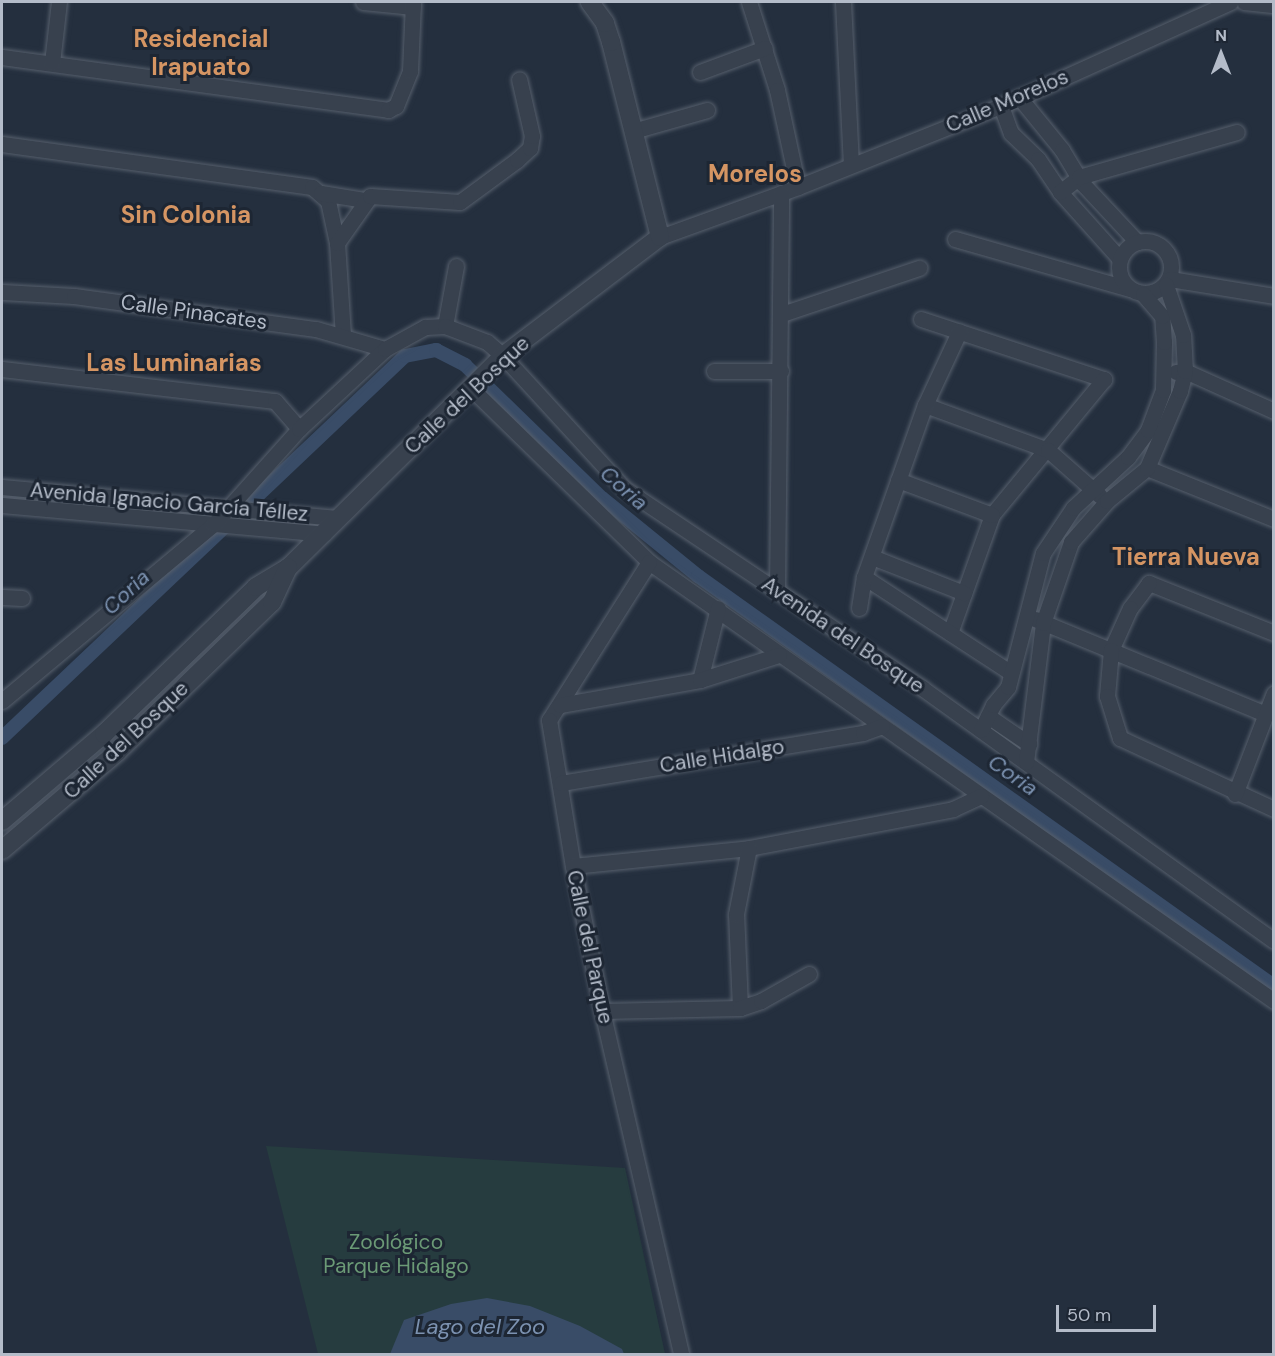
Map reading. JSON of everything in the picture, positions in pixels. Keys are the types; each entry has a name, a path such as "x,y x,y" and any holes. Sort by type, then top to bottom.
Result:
{"street":[{"path":"52,63 59,2"},
{"path":"2,57 388,110 396,106 410,71 413,4 363,2"},
{"path":"590,2 608,32 660,237"},
{"path":"749,2 765,48 798,187"},
{"path":"843,2 851,164"},
{"name":"Calle Morelos","path":"660,237 798,187 1001,106 1230,2"},
{"path":"1244,2 1274,5"},
{"path":"700,72 765,48"},
{"path":"321,193 365,200 377,195 460,202 530,148 532,136 519,79"},
{"path":"1019,97 1062,150 1079,177 1137,242"},
{"path":"1001,106 1011,133 1038,159 1060,192 1119,258 1119,275 1162,316 1163,390 1148,430 1128,458 1073,508 1043,554 1024,614 1008,687 984,723 1029,744"},
{"path":"633,131 707,110"},
{"path":"1060,192 1079,177 1237,132"},
{"path":"2,144 312,186 328,201 337,243 343,336"},
{"path":"777,591 782,314 781,193"},
{"path":"337,243 365,200"},
{"name":"Calle del Bosque","path":"2,821 104,734 256,587 288,568 503,356 660,237"},
{"path":"955,239 1136,291 1156,292 1168,282 1274,296"},
{"path":"1026,762 1043,623 1071,542 1107,501 1147,468 1165,434 1185,371 1183,335 1168,282 1172,261 1163,246 1147,240 1137,242 1119,258"},
{"path":"445,326 456,266"},
{"path":"782,314 919,268"},
{"name":"Calle Pinacates","path":"2,292 74,296 343,336 385,349"},
{"path":"921,319 1104,379 1048,450 992,514 950,633"},
{"name":"Avenida del Bosque","path":"385,349 425,327 445,326 487,342 503,356 625,489 777,591 984,723 1026,762 1274,940"},
{"path":"859,608 864,577 925,405 959,332"},
{"path":"2,701 220,524 238,507 299,429 385,349"},
{"path":"2,369 275,401 299,429"},
{"path":"714,371 781,371"},
{"path":"1164,372 1185,371 1274,411"},
{"path":"479,380 650,562 718,608 779,655 1274,1001"},
{"path":"925,405 1048,450 1092,491 1107,501"},
{"path":"1147,468 1274,519"},
{"path":"898,480 992,514"},
{"name":"Avenida Ignacio García Téllez","path":"2,487 238,507 337,518"},
{"name":"Avenida Ignacio García Téllez","path":"2,505 324,534"},
{"path":"872,556 964,593"},
{"name":"Calle del Parque","path":"650,562 549,720 573,866 602,1011 681,1354"},
{"name":"Calle del Bosque","path":"2,850 117,752 272,602 288,568"},
{"path":"864,577 1010,672"},
{"path":"1274,633 1149,583 1130,608 1111,650 1107,696 1120,738 1235,794 1274,809"},
{"path":"2,597 22,598"},
{"path":"700,680 718,608"},
{"path":"1024,614 1266,714"},
{"path":"560,705 700,680 779,655"},
{"path":"1235,794 1274,693"},
{"name":"Calle Hidalgo","path":"561,783 863,733 882,726"},
{"path":"573,866 749,848 953,809 981,796"},
{"path":"740,1008 736,914 749,848"},
{"path":"602,1011 740,1008 761,1001 809,974"}],"green space":[{"name":"Zoológico Parque Hidalgo","path":"266,1146 625,1168 665,1354 318,1354"}],"water":[{"name":"Lago del Zoo","path":"487,1298 530,1306 580,1326 622,1349 624,1354 390,1354 404,1320 451,1304"}],"waterway":[{"name":"Coria","path":"2,738 405,356 436,350 465,365 602,498 698,576 1274,986"}],"district":[{"name":"Residencial Irapuato","path":"201,53"},
{"name":"Morelos","path":"755,174"},
{"name":"Sin Colonia","path":"186,215"},
{"name":"Las Luminarias","path":"174,363"},
{"name":"Tierra Nueva","path":"1186,557"}]}
